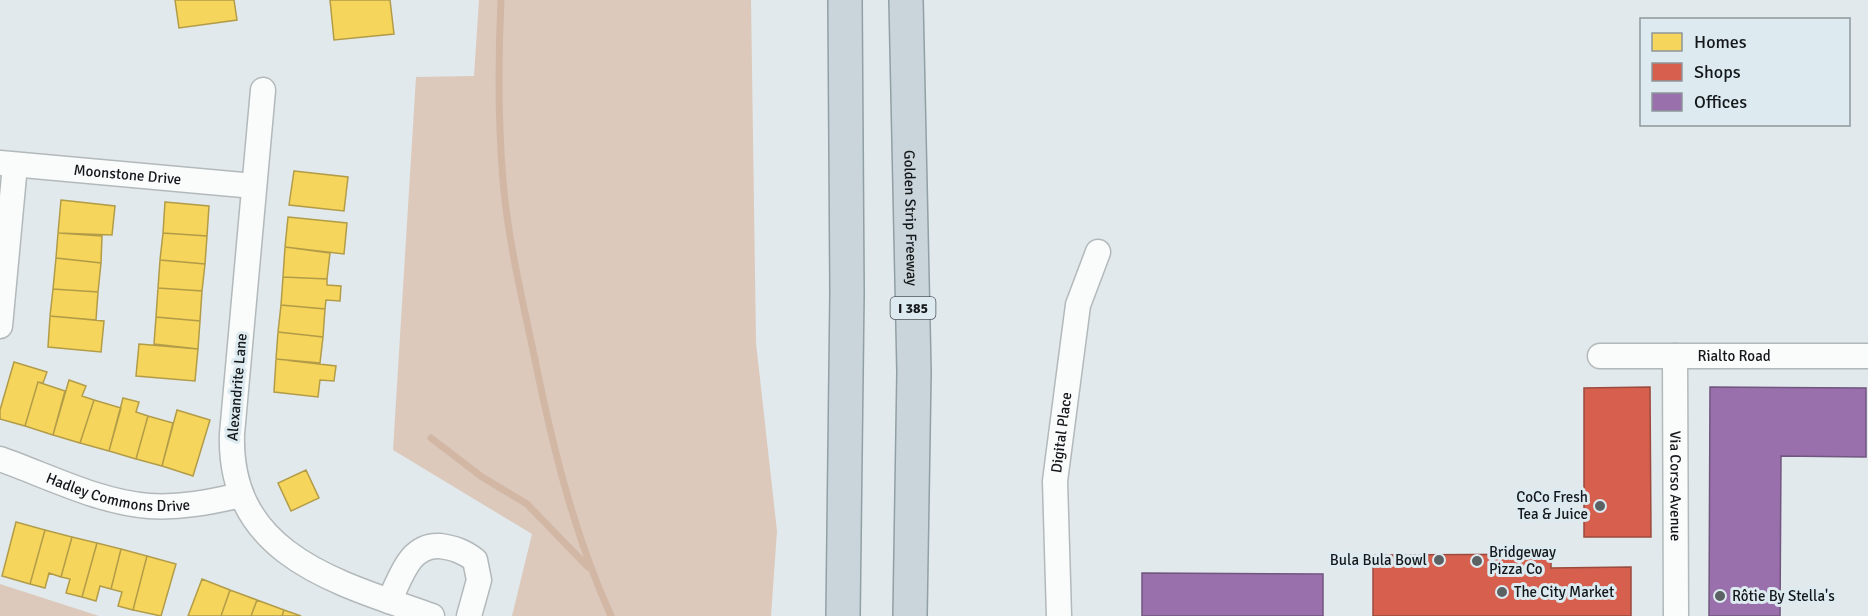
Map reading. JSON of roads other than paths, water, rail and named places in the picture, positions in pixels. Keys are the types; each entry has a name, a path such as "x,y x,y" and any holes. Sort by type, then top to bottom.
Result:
{"highway":[{"path":"843,616 847,304 845,0"},
{"name":"Golden Strip Freeway","path":"906,0 914,372 910,616"}],"street":[{"name":"Alexandrite Lane","path":"262,90 232,434 232,453 240,495 259,526 279,548 312,571 432,616"},
{"name":"Moonstone Drive","path":"7,164 254,186"},
{"path":"0,326 7,164"},
{"name":"Digital Place","path":"1059,616 1054,481 1078,305 1098,252"},
{"name":"Rialto Road","path":"1600,356 1868,356"},
{"name":"Via Corso Avenue","path":"1675,356 1676,616"},
{"name":"Hadley Commons Drive","path":"0,459 127,503 178,506 240,495"},
{"path":"389,601 412,556 427,545 462,550 475,560 479,580 469,616"}],"waterway":[{"path":"501,0 500,136 505,204 512,249 557,458 575,522 611,616"},
{"path":"431,438 482,477 527,504 588,567"}],"place":[{"name":"CoCo Fresh Tea & Juice","path":"1600,506"},
{"name":"Bula Bula Bowl","path":"1439,560"},
{"name":"Bridgeway Pizza Co","path":"1477,561"},
{"name":"The City Market","path":"1502,592"},
{"name":"Rôtie By Stella's","path":"1720,596"}]}
